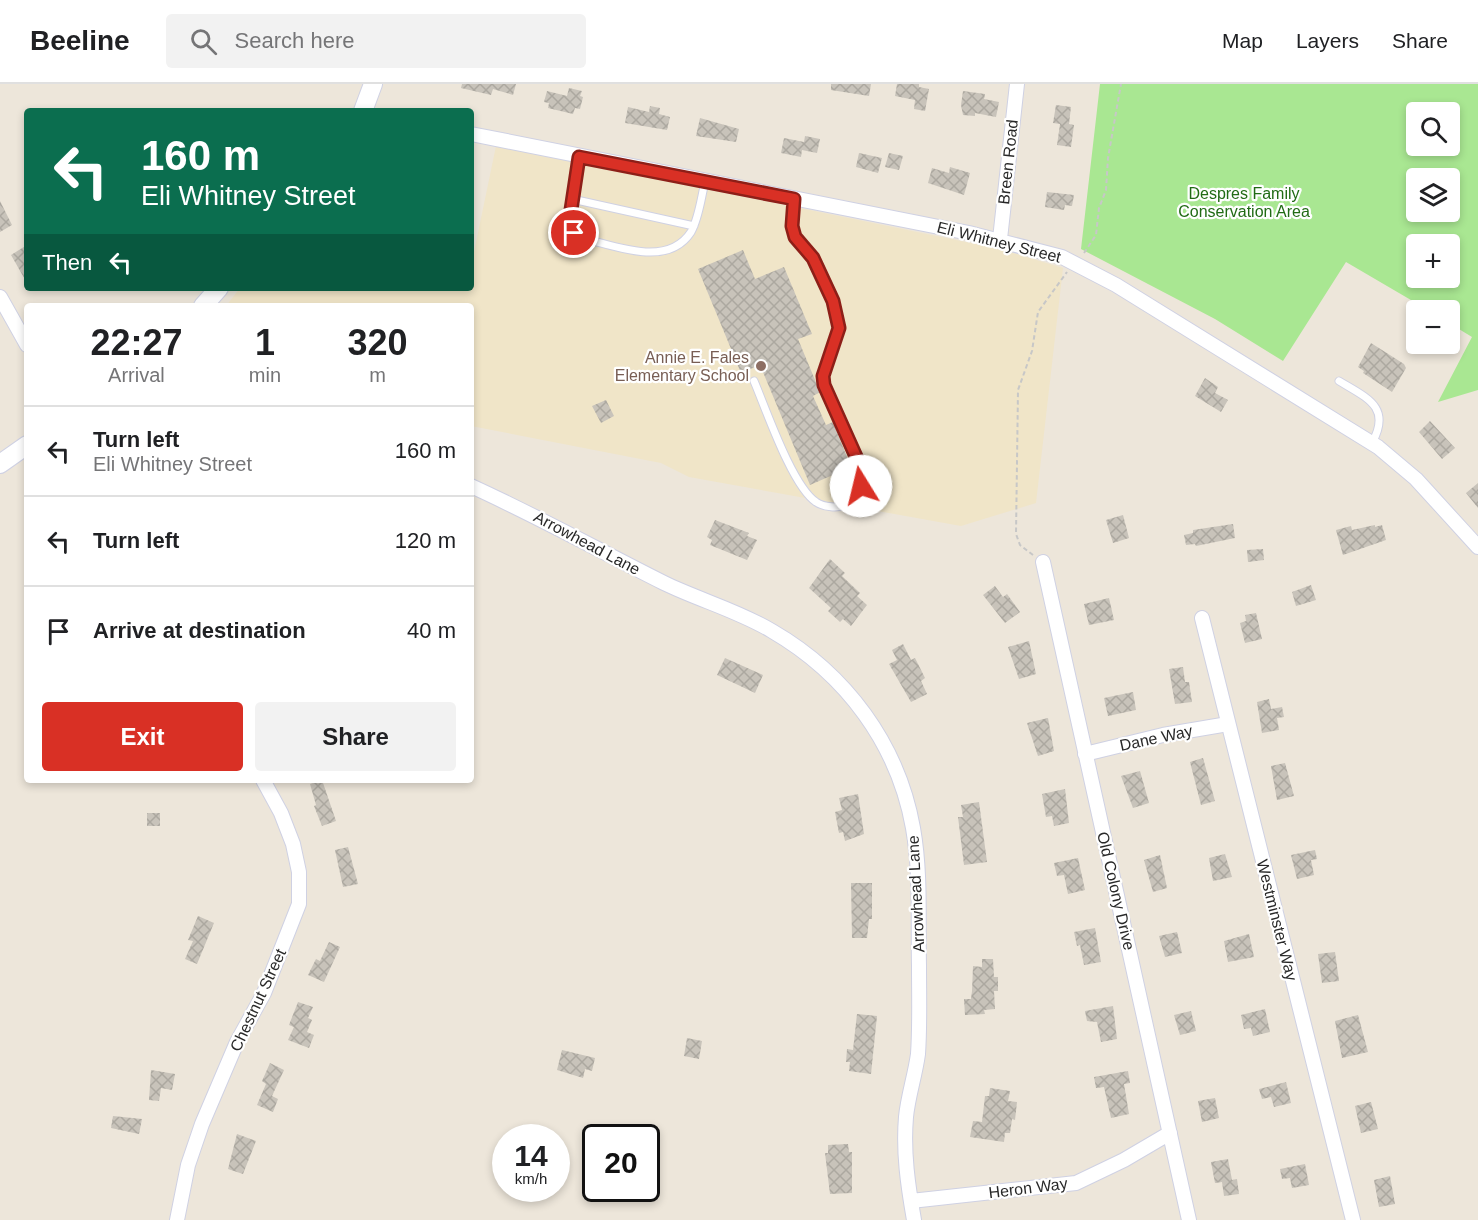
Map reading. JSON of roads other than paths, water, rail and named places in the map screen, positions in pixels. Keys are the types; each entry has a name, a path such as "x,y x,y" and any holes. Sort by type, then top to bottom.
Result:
{"street":[{"path":"367,108 373,84"},
{"name":"Breen Road","path":"1000,239 1017,84"},
{"name":"Eli Whitney Street","path":"474,135 1000,239 1035,248 1072,262 1116,285 1372,443 1416,479 1478,546"},
{"path":"206,303 216,291"},
{"path":"0,297 24,340"},
{"path":"0,464 24,447"},
{"name":"Arrowhead Lane","path":"474,487 537,516 666,584 769,629 798,646 820,663 849,693 884,744 906,797 913,830 918,887 918,1054 906,1118 906,1149 915,1220"},
{"name":"Old Colony Drive","path":"1043,562 1189,1220"},
{"name":"Westminster Way","path":"1202,618 1353,1220"},
{"name":"Dane Way","path":"1085,754 1163,735 1228,723"},
{"name":"Chestnut Street","path":"177,1220 188,1165 202,1124 237,1042 264,993 299,904 299,872 293,844 281,813 265,783"},
{"name":"Heron Way","path":"911,1201 1076,1183 1124,1160 1170,1133"}],"lane":[{"path":"579,157 569,223 574,233 581,238 652,253 675,246 689,234 694,226 705,182"},
{"path":"572,199 694,226"},
{"path":"754,381 796,479 809,495 816,502 828,506 842,507 853,500 861,486 862,470 824,385 823,376 839,328 833,301 813,258 795,237 792,226 794,199"},
{"path":"1339,381 1364,396 1379,413 1381,427 1372,443"}],"place":[{"name":"Annie E. Fales Elementary School","path":"761,366"}],"park label":[{"name":"Despres Family Conservation Area","path":"1244,202"}]}
